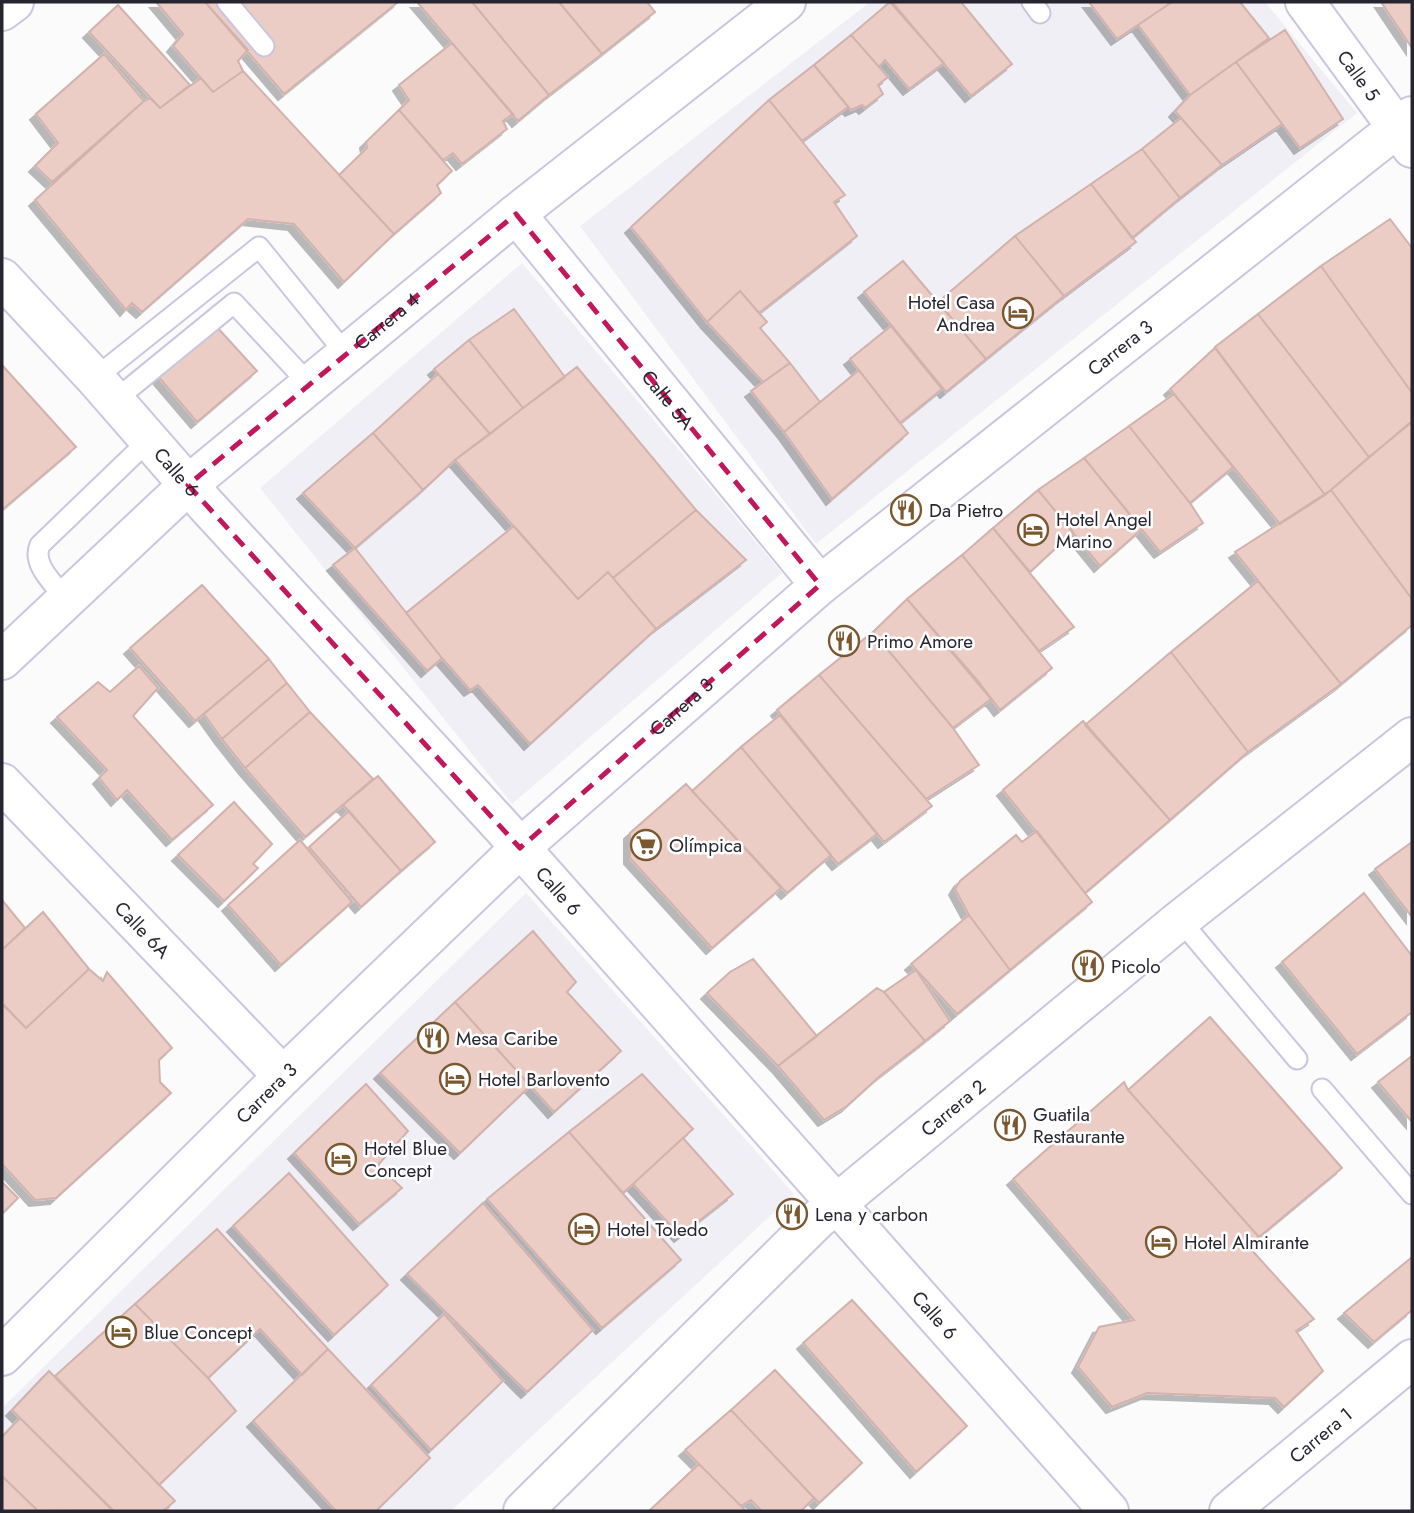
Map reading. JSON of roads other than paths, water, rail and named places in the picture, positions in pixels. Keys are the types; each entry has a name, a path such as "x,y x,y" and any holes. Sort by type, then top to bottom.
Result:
{"street":[{"path":"2,11 14,2"},
{"name":"Carrera 4","path":"2,660 188,485 516,214 786,2"},
{"name":"Calle 5","path":"1305,2 1407,131"},
{"name":"Carrera 3","path":"2,1356 283,1076 520,848 820,585 1407,131"},
{"name":"Calle 5A","path":"516,214 820,585"},
{"name":"Calle 6","path":"2,278 520,848 1109,1511"},
{"name":"Carrera 2","path":"523,1511 835,1204 1180,920 1412,737"},
{"name":"Calle 6A","path":"2,783 283,1076"},
{"name":"Carrera 1","path":"1229,1511 1412,1359"}],"lane":[{"path":"228,2 264,46"},
{"path":"105,390 259,247 346,354"},
{"path":"105,390 234,303 309,384"},
{"path":"66,600 38,563 36,554 40,545 149,440"},
{"path":"1180,920 1297,1059"},
{"path":"1322,1090 1412,1194"}],"place":[{"name":"Hotel Casa Andrea","path":"1018,313"},
{"name":"Da Pietro","path":"906,510"},
{"name":"Hotel Angel Marino","path":"1033,530"},
{"name":"Primo Amore","path":"844,641"},
{"name":"Olímpica","path":"646,845"},
{"name":"Picolo","path":"1088,966"},
{"name":"Mesa Caribe","path":"433,1038"},
{"name":"Hotel Barlovento","path":"455,1079"},
{"name":"Guatila Restaurante","path":"1010,1125"},
{"name":"Hotel Blue Concept","path":"341,1159"},
{"name":"Lena y carbon","path":"792,1214"},
{"name":"Hotel Toledo","path":"584,1229"},
{"name":"Hotel Almirante","path":"1161,1242"},
{"name":"Blue Concept","path":"121,1332"}]}
